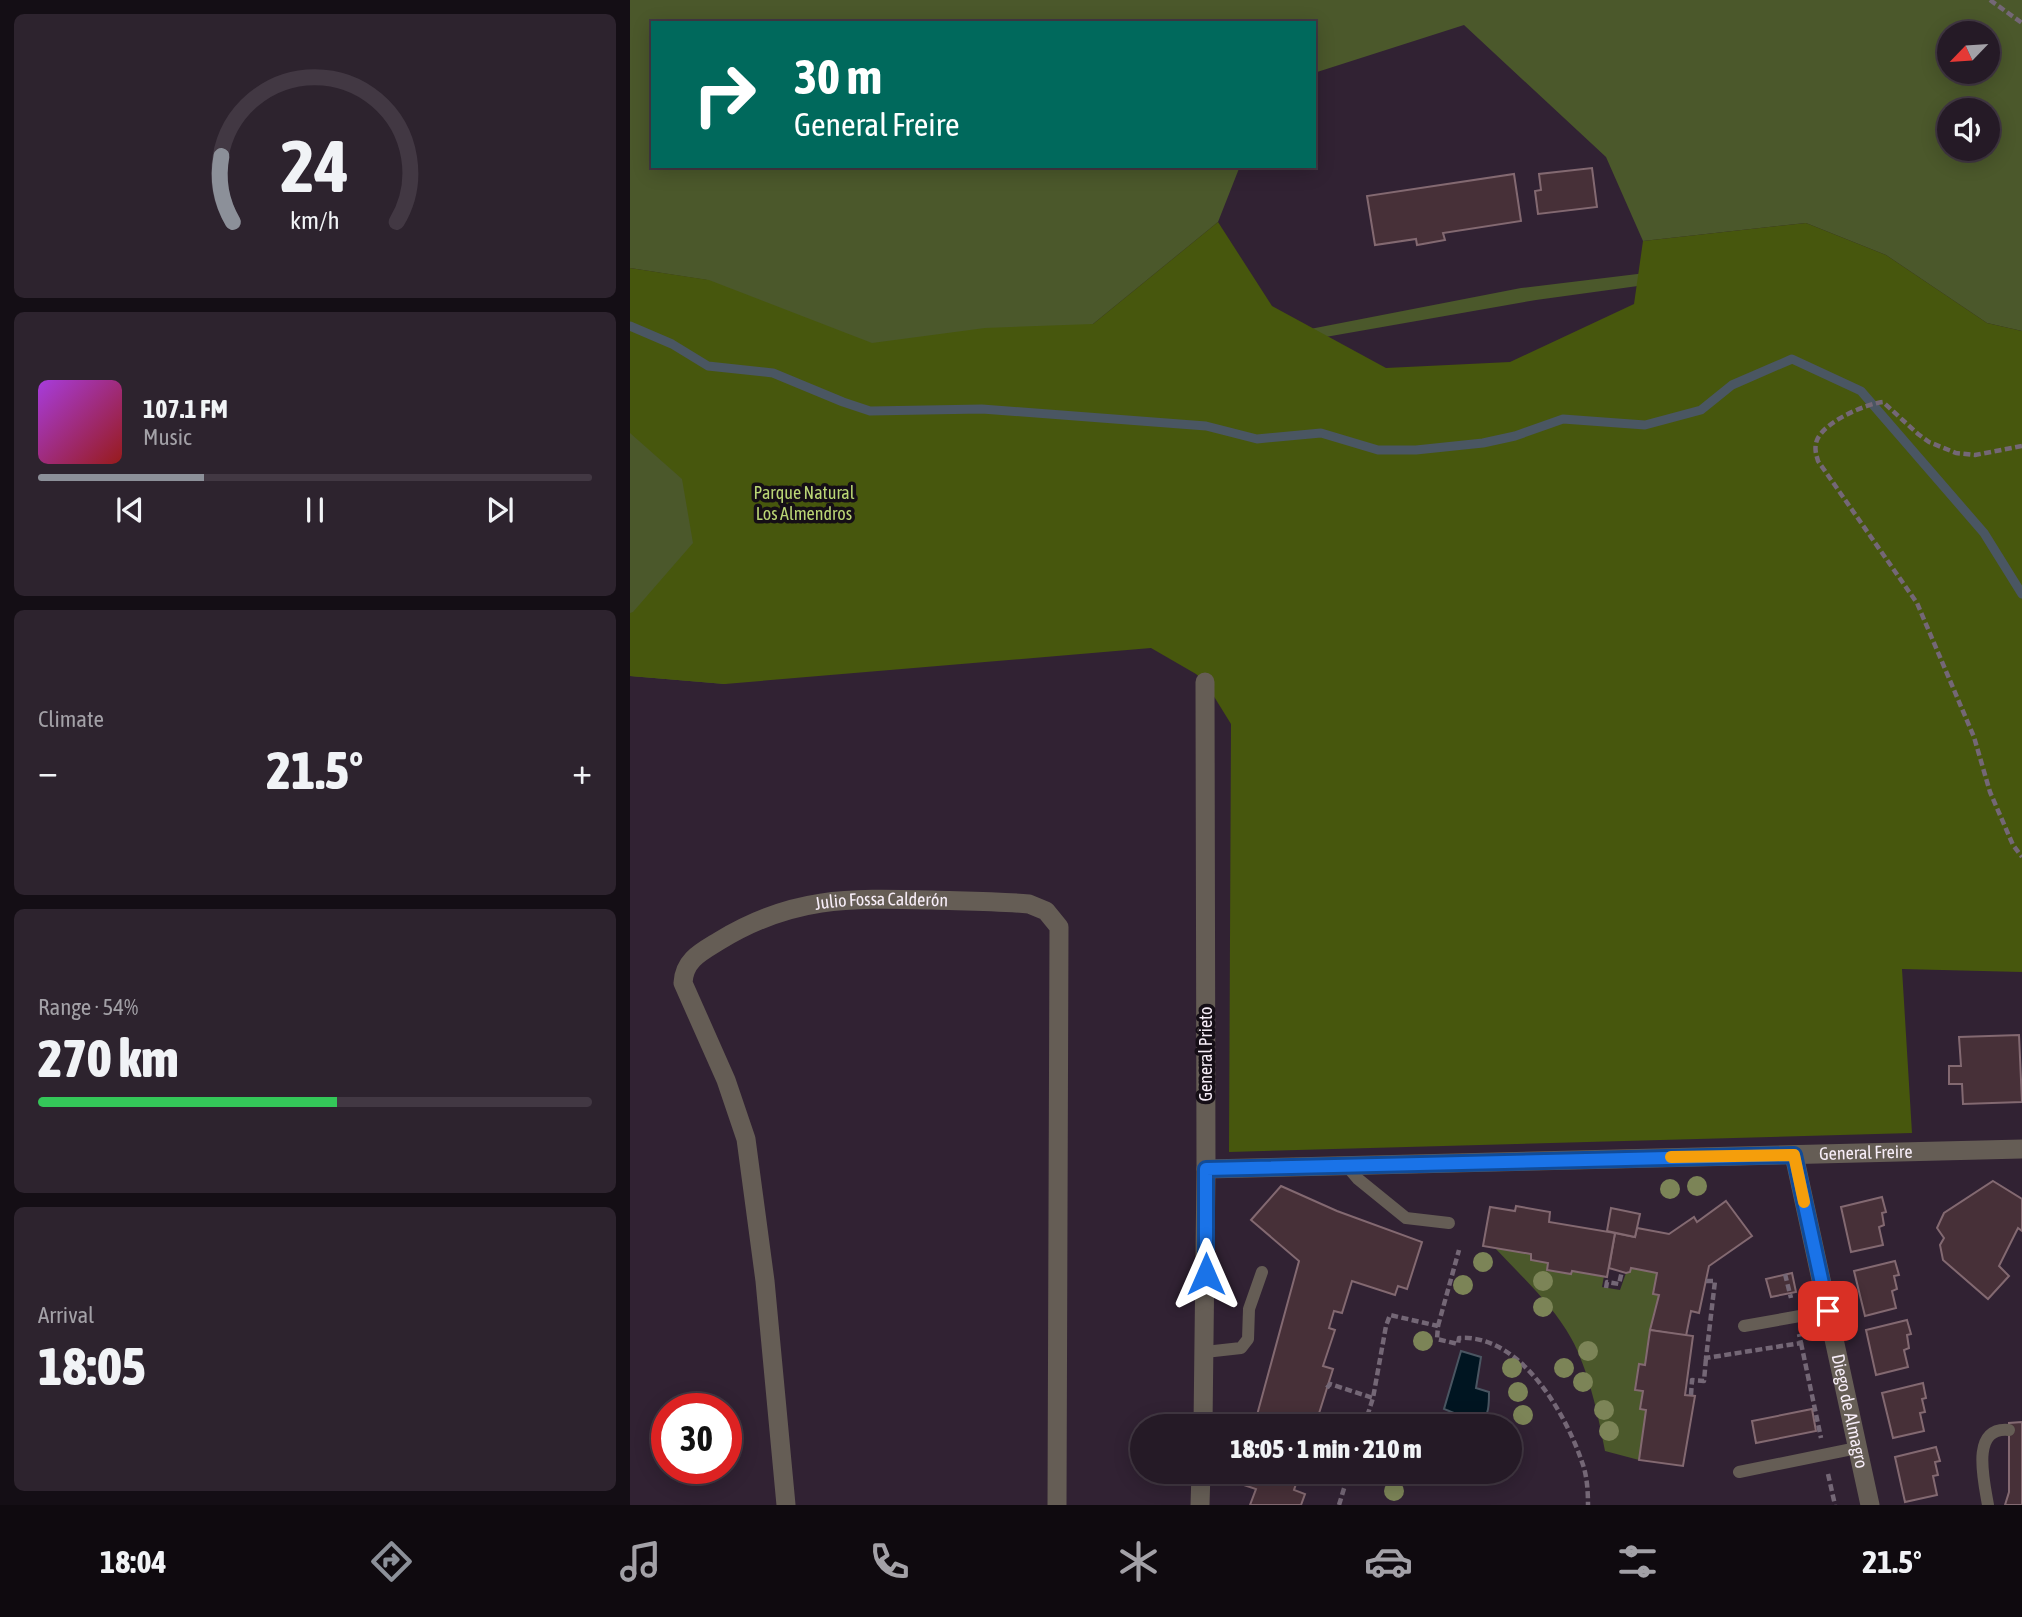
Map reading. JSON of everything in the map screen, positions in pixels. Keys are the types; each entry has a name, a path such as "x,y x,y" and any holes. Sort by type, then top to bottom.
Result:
{"street":[{"name":"General Prieto","path":"1203,1414 1206,1169 1205,682"},
{"name":"Julio Fossa Calderón","path":"786,1505 765,1281 746,1139 726,1080 683,983 684,973 693,958 757,920 807,904 861,898 1029,904 1046,911 1059,927 1058,1505"},
{"name":"General Freire","path":"1206,1169 2022,1149"},
{"name":"Diego de Almagro","path":"1794,1155 1870,1505"},
{"path":"1200,1505 1201,1484"}],"lane":[{"path":"1348,1166 1359,1179 1406,1218 1449,1223"},
{"path":"1205,1352 1241,1348 1248,1339 1248,1309 1262,1272"},
{"path":"1744,1326 1828,1311"},
{"path":"1988,1505 1982,1447 1993,1432 2009,1430"},
{"path":"1739,1472 1857,1448"}],"path":[{"path":"1990,0 2022,23"},
{"path":"2022,446 1975,455 1956,453 1929,442 1883,402 1861,406 1822,432 1815,450 1818,461 1917,603 1974,737 1990,792 2013,845 2022,858"},
{"path":"1460,1250 1438,1326 1437,1339 1458,1344 1459,1338 1468,1337 1503,1349 1546,1389 1583,1462 1588,1505"},
{"path":"1606,1288 1607,1282 1619,1284 1622,1271"},
{"path":"1368,1414 1390,1315 1438,1326"},
{"path":"1801,1343 1835,1505"},
{"path":"1691,1395 1692,1380 1704,1381 1706,1358"},
{"path":"1327,1388 1330,1384 1373,1398"},
{"path":"1339,1505 1345,1484"}],"green space":[{"name":"Parque Natural Los Almendros","path":"630,0 2022,0 2022,331 1987,323 1886,255 1806,223 1643,241 1606,157 1464,25 1316,72 1316,21 651,21 651,168 1239,168 1218,222 1093,324 1305,330 1521,288 1654,272 1667,282 1536,300 1297,342 725,684 630,676 630,299 707,280 630,268"},
{"name":"Parque Natural Los Almendros","path":"1218,222 1272,306 1386,368 1510,362 1634,304 1643,241 1806,223 1886,255 1987,323 2022,331 2022,972 1902,969 1912,1133 1229,1152 1231,724 1205,682 1196,674 1151,648 725,684 630,676 630,613 693,543 682,479 630,433 630,268 709,280 872,343 985,328 1093,324"},
{"path":"1495,1248 1531,1254 1531,1260 1548,1263 1547,1270 1604,1276 1602,1287 1620,1290 1626,1273 1630,1272 1631,1268 1657,1273 1653,1293 1659,1295 1645,1365 1639,1364 1635,1390 1643,1391 1640,1409 1646,1410 1639,1460 1605,1451 1588,1378 1571,1338 1546,1302"}],"water":[{"path":"1461,1351 1481,1357 1476,1388 1489,1392 1487,1414 1456,1414 1444,1409"}],"building":[{"path":"1592,168 1597,207 1538,214 1535,191 1541,190 1539,174"},
{"path":"1514,174 1521,221 1443,233 1445,240 1417,245 1416,239 1375,245 1367,196"},
{"path":"2019,1035 2022,1102 1963,1104 1962,1084 1949,1084 1949,1066 1961,1066 1959,1037"},
{"path":"1993,1181 2022,1199 2022,1231 2018,1228 1999,1266 2009,1276 1988,1299 1943,1260 1940,1245 1944,1238 1937,1228 1944,1213"},
{"path":"1281,1186 1337,1211 1422,1242 1407,1289 1398,1286 1395,1295 1352,1281 1342,1313 1334,1311 1329,1328 1335,1330 1323,1366 1333,1369 1319,1414 1257,1414 1299,1261 1251,1220"},
{"path":"1882,1197 1886,1212 1882,1213 1884,1225 1879,1227 1883,1245 1851,1252 1841,1207"},
{"path":"1726,1201 1752,1236 1709,1266 1699,1313 1691,1311 1686,1336 1650,1330 1659,1295 1653,1294 1657,1273 1631,1268 1630,1272 1626,1273 1609,1268 1615,1233 1635,1237 1637,1228 1669,1234 1694,1217 1697,1222"},
{"path":"1516,1206 1550,1212 1549,1222 1615,1233 1607,1277 1547,1270 1548,1263 1531,1260 1531,1254 1483,1246 1490,1207 1515,1211"},
{"path":"1611,1208 1640,1214 1635,1237 1607,1231"},
{"path":"1895,1261 1899,1275 1894,1276 1897,1289 1892,1291 1896,1308 1865,1316 1854,1271"},
{"path":"1792,1273 1796,1292 1771,1297 1766,1279"},
{"path":"1907,1320 1911,1334 1907,1335 1909,1348 1904,1350 1908,1367 1876,1375 1866,1330"},
{"path":"1650,1330 1693,1336 1685,1395 1695,1396 1683,1466 1639,1460 1646,1410 1640,1409 1643,1391 1635,1390 1639,1364 1645,1365"},
{"path":"1923,1383 1925,1412 1920,1413 1924,1431 1893,1438 1882,1393"},
{"path":"1812,1409 1816,1431 1756,1443 1752,1421"},
{"path":"2022,1422 2022,1505 2005,1505 2009,1492 2009,1423"},
{"path":"1936,1447 1940,1461 1935,1462 1938,1475 1933,1476 1937,1495 1905,1502 1895,1457"},
{"path":"1241,1484 1296,1484 1294,1490 1305,1494 1301,1505 1250,1505 1256,1489"}],"waterway":[{"path":"630,326 672,344 708,366 773,373 870,411 982,409 1206,426 1257,439 1321,433 1378,450 1416,450 1483,443 1515,436 1563,419 1645,425 1701,410 1732,385 1792,359 1861,391 1984,533 2022,594"}],"slow traffic":[{"path":"1671,1157 1794,1155 1804,1202"}],"route":[{"path":"1206,1274 1206,1169 1794,1155 1828,1311"}]}
